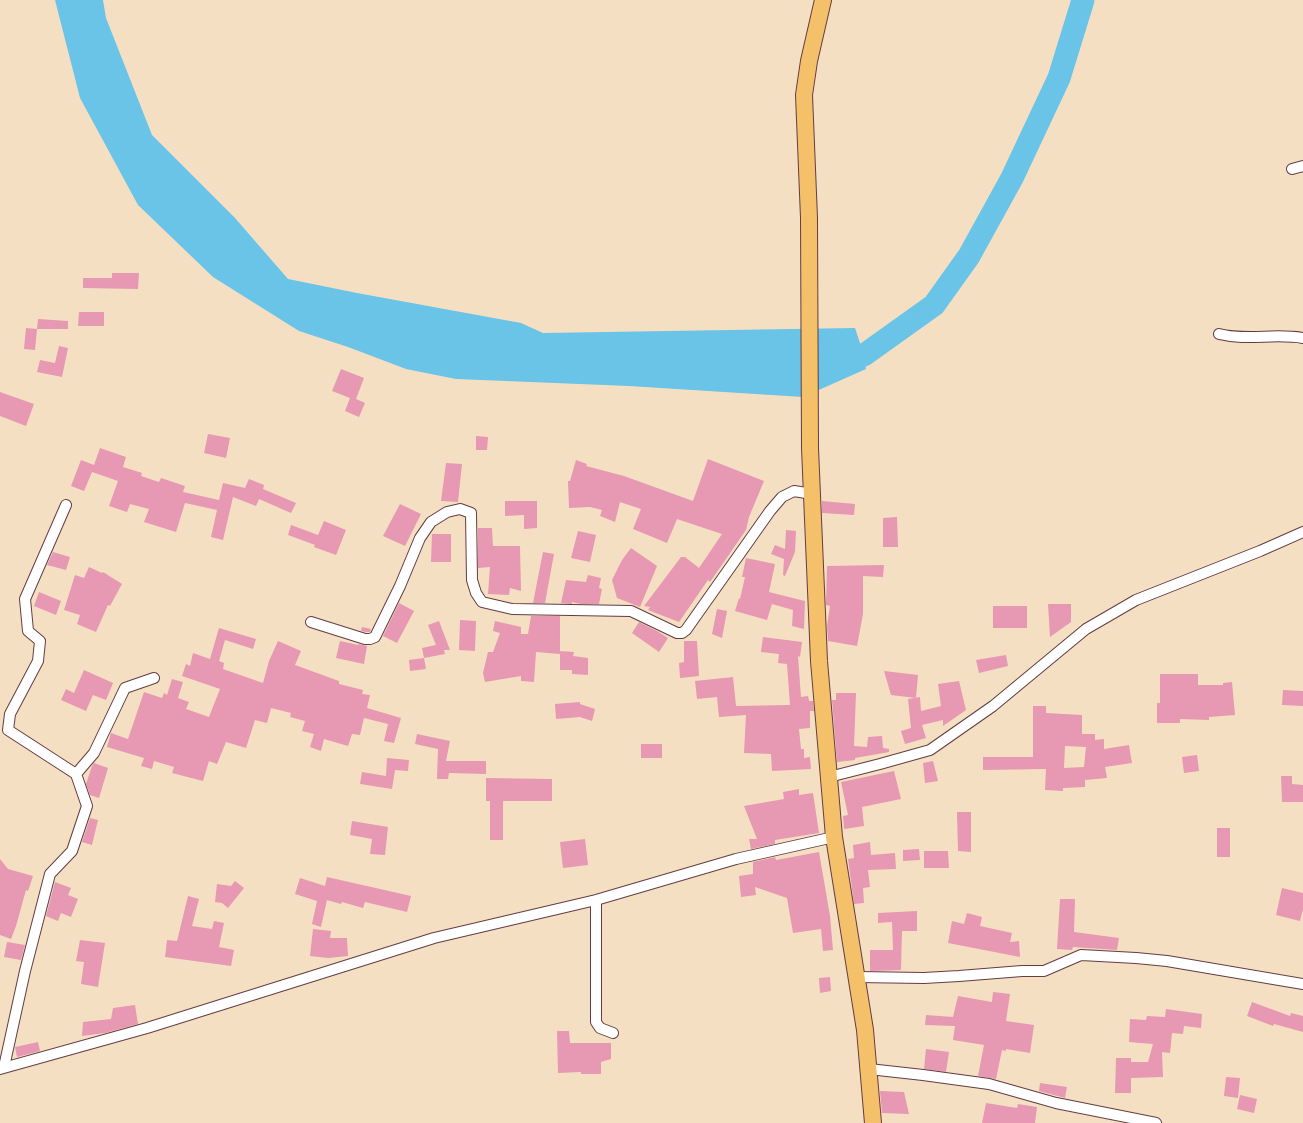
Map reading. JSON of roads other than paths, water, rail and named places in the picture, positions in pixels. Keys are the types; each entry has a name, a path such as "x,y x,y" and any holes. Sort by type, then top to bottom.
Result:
{"main road":[{"path":"822,0 809,61 804,95 809,218 810,448 819,660 834,837 865,1030 873,1123"}],"street":[{"path":"1292,169 1303,166"},
{"path":"1219,334 1232,337 1291,336 1303,338"},
{"path":"311,622 365,639 375,637 400,586 420,538 431,522 447,512 460,509 471,513 472,580 476,593 482,602 512,609 631,611 677,633 682,633 686,630 770,511 782,497 794,491 812,494"},
{"path":"66,505 25,599 28,631 40,641 38,661 10,714 8,730 76,774 86,806 72,851 50,874 2,1068 148,1028 434,938 596,900 736,859 834,837"},
{"path":"829,777 930,750 993,706 1086,629 1136,600 1260,551 1303,532"},
{"path":"76,774 94,754 125,688 154,678"},
{"path":"596,900 596,1022 600,1028 613,1033"},
{"path":"857,977 931,978 1022,971 1044,971 1081,955 1136,958 1167,962 1303,984"},
{"path":"869,1069 929,1075 989,1084 1056,1103 1156,1123"}],"water":[{"path":"55,0 103,0 106,18 152,135 235,218 288,279 521,323 543,333 855,328 864,355 866,369 803,397 629,386 456,379 406,369 348,347 299,331 213,277 138,205 80,98"}],"waterway":[{"path":"834,359 864,355 934,305 969,256 1012,178 1059,78 1083,0"}]}
